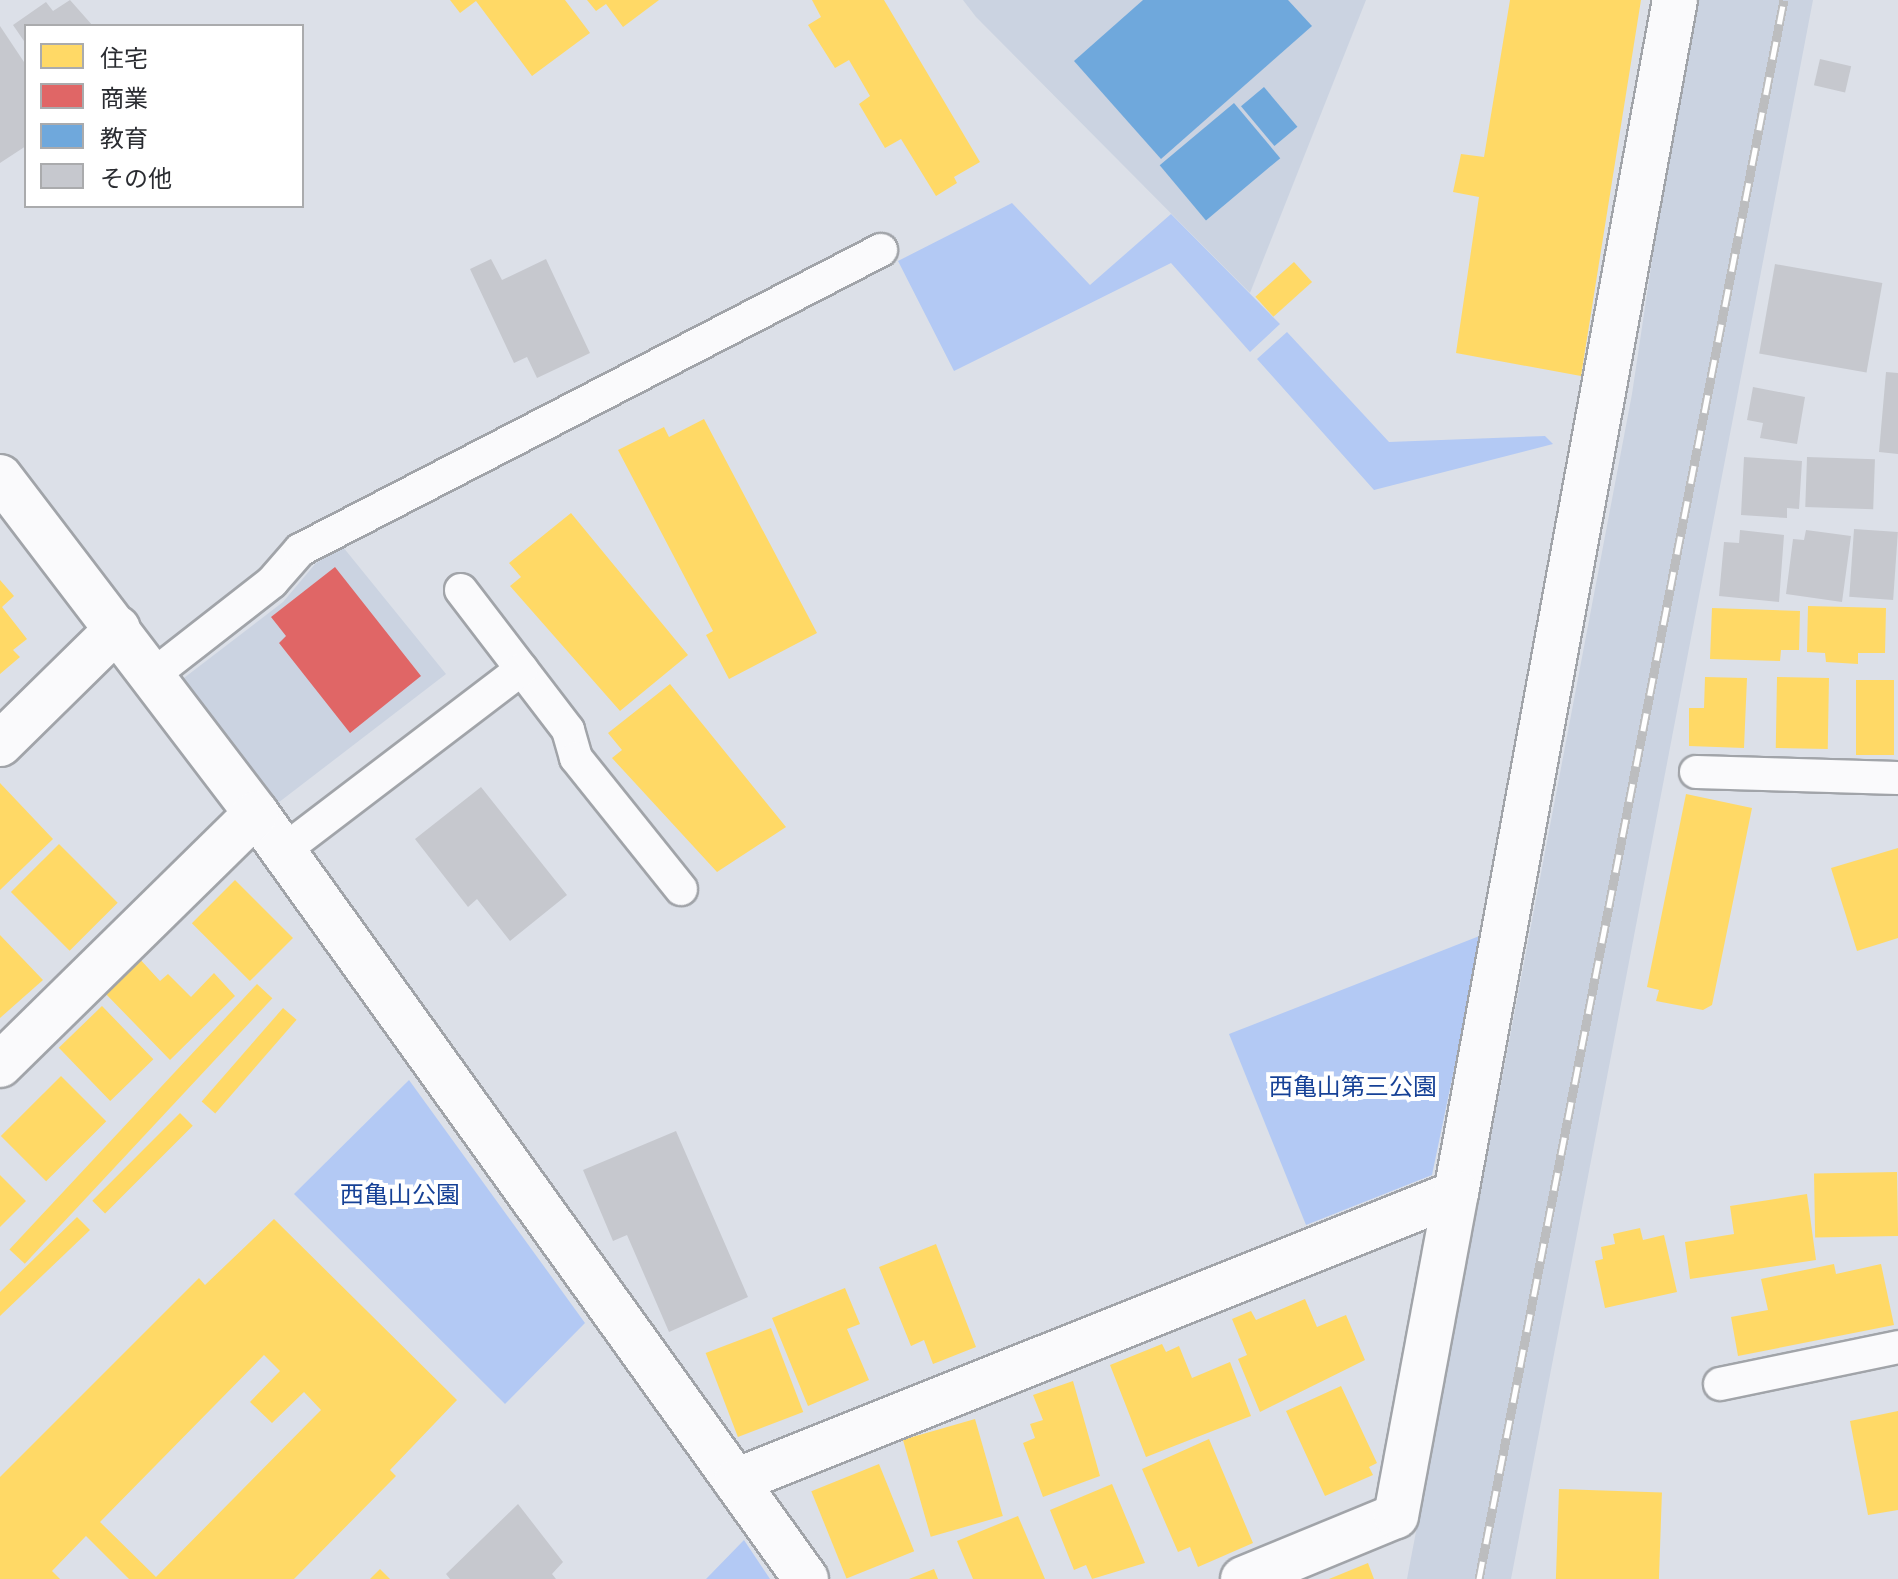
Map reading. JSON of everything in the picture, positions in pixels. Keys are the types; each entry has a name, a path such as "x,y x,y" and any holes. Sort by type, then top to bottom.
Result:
{"street":[{"path":"1243,1579 1396,1516 1675,0"},
{"path":"0,477 256,813 806,1579"},
{"path":"0,744 118,628"},
{"path":"0,1065 256,813"},
{"path":"736,1481 1456,1193"}],"lane":[{"path":"153,675 272,582 300,550 881,250"},
{"path":"461,590 568,730 576,758 681,889"},
{"path":"283,851 522,669"},
{"path":"1696,772 1898,778"},
{"path":"1720,1384 1898,1347"}],"shaded area":[{"path":"963,0 1366,0 1250,293 976,17"},
{"path":"1691,0 1813,0 1511,1579 1407,1579 1632,394"},
{"path":"343,547 446,674 274,806 180,681 283,602 316,563"}],"green space":[{"path":"1012,203 1090,285 1171,214 1280,324 1250,352 1171,263 954,371 898,261"},
{"path":"1287,332 1389,442 1545,436 1553,444 1374,490 1257,359"},
{"name":"西亀山第三公園","path":"1482,935 1432,1175 1306,1225 1229,1034"},
{"name":"西亀山公園","path":"409,1080 585,1323 505,1404 294,1194"},
{"path":"744,1540 770,1579 706,1579"}],"building: 住宅":[{"path":"450,0 565,0 590,33 532,76 476,1 460,13"},
{"path":"587,0 659,0 623,27 606,4 596,11"},
{"path":"812,0 884,0 980,162 954,177 957,183 936,196 901,139 885,148 859,104 870,96 849,60 835,68 808,25 821,17"},
{"path":"1510,0 1641,0 1581,376 1456,353 1479,197 1453,192 1461,154 1484,157"},
{"path":"1294,262 1312,282 1273,317 1255,297"},
{"path":"704,419 817,633 729,679 706,635 713,631 618,450 664,427 669,437"},
{"path":"571,513 688,655 620,711 510,586 521,577 509,563"},
{"path":"0,580 14,596 2,607 27,639 13,650 20,657 0,674"},
{"path":"1808,606 1886,608 1885,653 1858,653 1858,664 1826,662 1825,653 1807,652"},
{"path":"1712,608 1800,611 1799,650 1781,650 1780,661 1710,659"},
{"path":"1705,677 1747,678 1744,748 1689,746 1689,708 1704,708"},
{"path":"1777,677 1829,678 1828,749 1776,748"},
{"path":"1856,680 1894,680 1894,755 1856,755"},
{"path":"670,684 786,827 717,872 612,758 622,750 608,733"},
{"path":"0,783 53,839 0,890"},
{"path":"1686,794 1752,808 1712,1005 1703,1010 1656,1001 1659,990 1647,987"},
{"path":"59,844 118,903 70,951 11,892"},
{"path":"1898,848 1898,938 1857,951 1831,868"},
{"path":"235,880 293,938 250,981 192,923"},
{"path":"0,935 43,980 0,1018"},
{"path":"138,957 160,981 168,974 191,997 214,973 235,996 170,1060 103,991"},
{"path":"257,984 272,998 25,1264 9,1249"},
{"path":"102,1006 153,1059 110,1101 59,1048"},
{"path":"283,1008 297,1020 215,1113 202,1102"},
{"path":"61,1076 106,1121 46,1181 1,1136"},
{"path":"180,1113 193,1126 105,1213 92,1201"},
{"path":"1897,1172 1898,1236 1815,1237 1814,1173"},
{"path":"0,1175 26,1201 0,1227"},
{"path":"1807,1194 1816,1260 1690,1279 1685,1242 1734,1234 1730,1206"},
{"path":"77,1217 90,1230 0,1316 0,1292"},
{"path":"274,1219 457,1400 390,1470 396,1476 294,1579 129,1579 86,1536 52,1571 60,1579 0,1579 0,1477 199,1278 205,1285","holes":["264,1355 280,1371 250,1402 272,1423 304,1392 321,1410 156,1577 100,1522"]},
{"path":"1640,1228 1643,1240 1664,1235 1677,1292 1605,1308 1595,1261 1603,1259 1601,1247 1615,1244 1613,1234"},
{"path":"936,1244 976,1347 933,1364 924,1340 911,1346 879,1267"},
{"path":"1834,1264 1836,1274 1881,1264 1894,1325 1738,1356 1731,1317 1768,1310 1761,1279"},
{"path":"845,1288 860,1324 847,1329 869,1380 808,1406 772,1318"},
{"path":"1305,1299 1317,1327 1346,1315 1365,1360 1260,1412 1238,1359 1247,1355 1232,1319 1251,1311 1256,1320"},
{"path":"771,1328 803,1412 738,1437 706,1353"},
{"path":"1162,1344 1166,1352 1179,1346 1192,1378 1230,1362 1251,1416 1146,1457 1110,1365"},
{"path":"1073,1381 1100,1476 1043,1497 1023,1443 1035,1438 1030,1424 1043,1420 1033,1395"},
{"path":"1341,1386 1377,1463 1369,1467 1373,1475 1325,1496 1286,1411"},
{"path":"1898,1411 1898,1510 1868,1515 1850,1421"},
{"path":"975,1419 1003,1516 931,1537 903,1440"},
{"path":"1209,1439 1253,1543 1198,1567 1190,1547 1178,1552 1142,1469"},
{"path":"879,1464 914,1551 847,1579 811,1491"},
{"path":"1112,1484 1145,1563 1092,1579 1086,1565 1074,1570 1050,1510"},
{"path":"1559,1489 1662,1493 1659,1579 1556,1579"},
{"path":"1018,1516 1045,1579 973,1579 957,1541"},
{"path":"1368,1563 1374,1579 1329,1579"},
{"path":"380,1569 390,1579 370,1579"},
{"path":"934,1569 938,1579 909,1579"}],"building: 商業":[{"path":"335,567 421,676 350,733 279,643 286,636 271,617"}],"building: 教育":[{"path":"1143,0 1288,0 1312,26 1161,159 1074,61"},
{"path":"1264,87 1297,127 1274,146 1241,106"},
{"path":"1234,103 1280,158 1206,221 1160,165"}],"building: その他":[{"path":"70,0 91,24 24,24 24,41 13,25 46,2 53,11"},
{"path":"0,26 24,62 24,147 0,163"},
{"path":"1820,59 1851,66 1845,93 1814,85"},
{"path":"491,259 502,280 546,259 590,353 537,378 527,357 514,363 470,269"},
{"path":"1775,264 1882,283 1867,373 1759,354"},
{"path":"1886,372 1898,373 1898,454 1879,452"},
{"path":"1753,387 1805,397 1797,444 1760,438 1763,423 1747,420"},
{"path":"1744,457 1802,461 1799,509 1787,508 1787,518 1741,515"},
{"path":"1807,457 1875,459 1873,509 1805,507"},
{"path":"1854,529 1898,532 1893,600 1849,597"},
{"path":"1740,530 1784,535 1779,602 1719,596 1724,542 1739,543"},
{"path":"1806,530 1851,536 1842,602 1786,594 1793,539 1804,540"},
{"path":"481,787 567,895 510,941 477,899 468,907 415,839"},
{"path":"676,1131 748,1297 669,1332 627,1235 613,1241 583,1170"},
{"path":"518,1504 563,1562 552,1574 556,1579 450,1579 446,1574"}],"railway":[{"path":"1479,1579 1784,0"}]}
